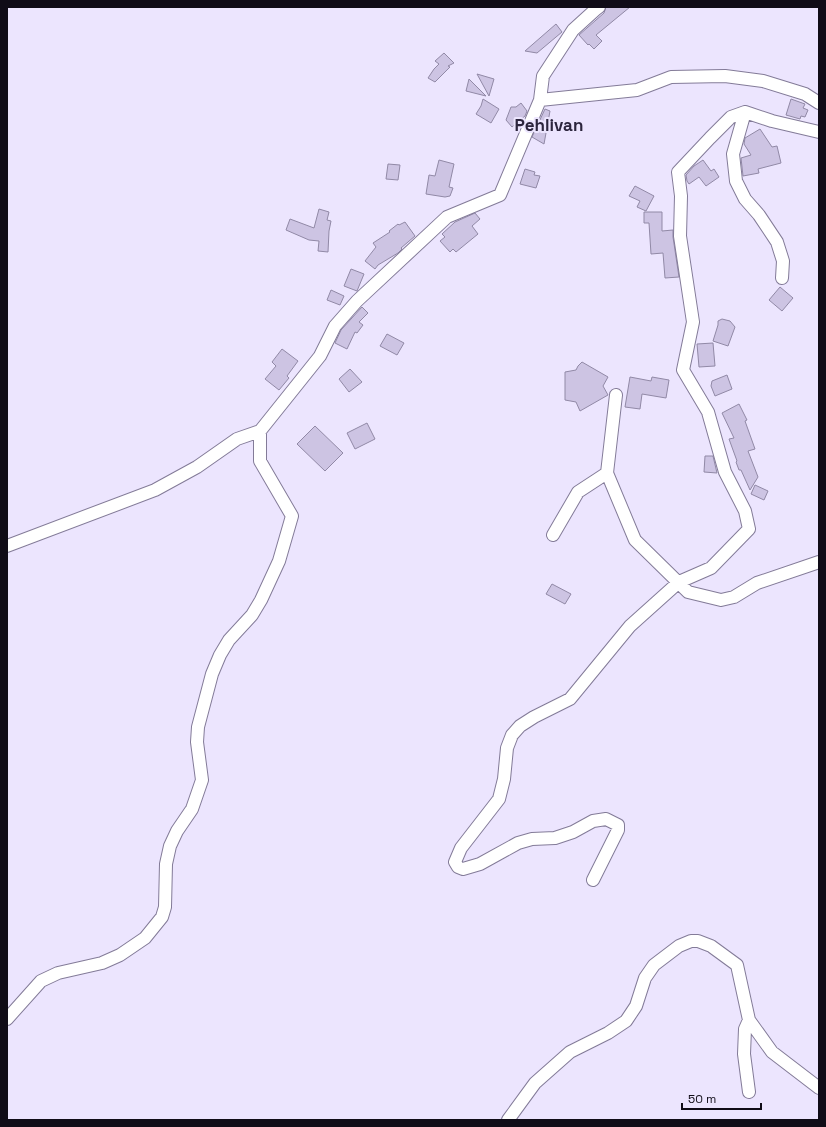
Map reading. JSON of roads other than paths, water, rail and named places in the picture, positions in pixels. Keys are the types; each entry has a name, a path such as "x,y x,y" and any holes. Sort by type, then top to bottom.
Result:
{"street":[{"path":"7,546 155,490 197,467 237,439 260,430 320,356 335,326 357,301 447,217 500,194 540,100 544,76 573,30 599,7"},
{"path":"540,100 637,90 671,77 725,76 763,81 805,94 819,103"},
{"path":"745,112 740,134 733,154 736,180 745,199 759,215 777,242 783,261 782,278"},
{"path":"593,880 618,830 618,825 606,819 593,821 573,832 555,838 532,839 518,843 480,864 463,869 458,867 455,862 461,848 499,799 504,779 507,748 512,735 520,726 534,717 570,699 630,626 679,582 711,568 749,529 745,511 725,472 708,412 683,370 693,322 680,236 681,196 678,172 731,117 745,112 772,121 819,132"},
{"path":"616,395 607,473 635,540 688,592 721,600 734,597 756,583 819,562"},
{"path":"7,1019 41,981 58,973 102,962 120,955 145,938 162,917 165,907 166,864 170,846 177,831 192,809 202,780 197,742 198,727 212,674 220,655 229,640 252,615 261,600 279,561 292,516 260,461 260,430"},
{"path":"553,535 578,492 607,473"},
{"path":"508,1120 535,1083 570,1052 608,1033 626,1021 636,1006 645,978 654,965 679,946 691,941 698,941 712,946 737,965 749,1020 772,1052 819,1088"},
{"path":"749,1020 745,1028 744,1054 749,1092"}],"district":[{"name":"Pehlivan","path":"549,125"}]}
